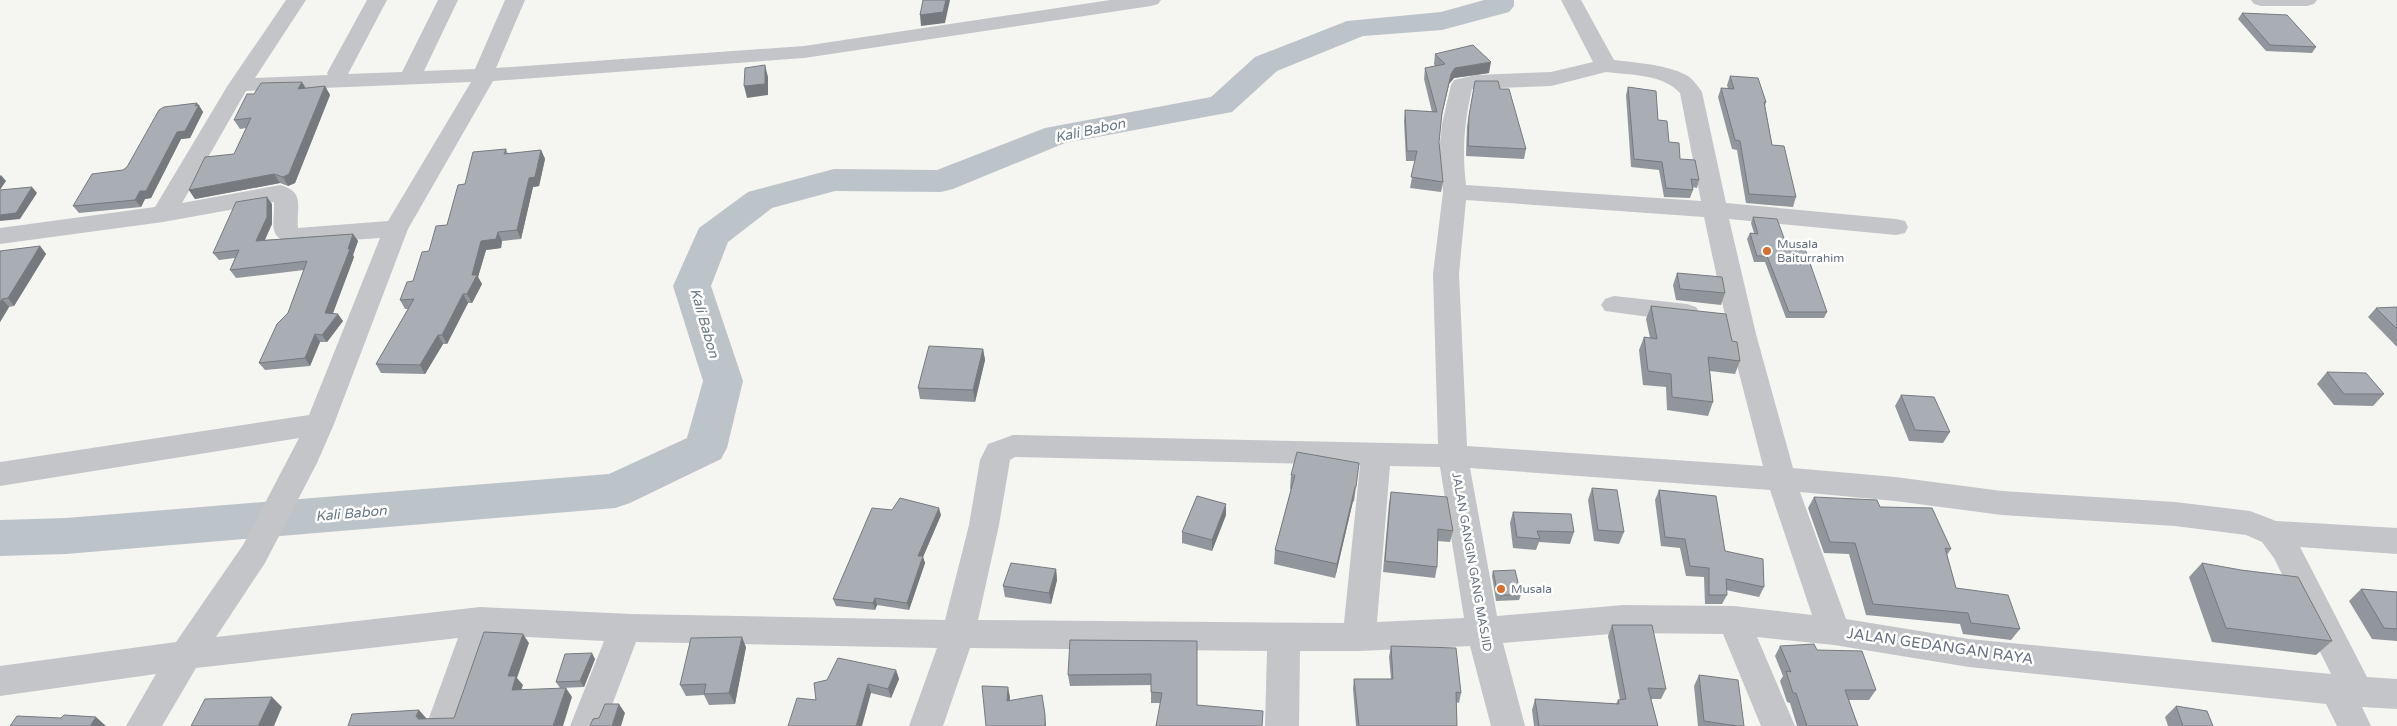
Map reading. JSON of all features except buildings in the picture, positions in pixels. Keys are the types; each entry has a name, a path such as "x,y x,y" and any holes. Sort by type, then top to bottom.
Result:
{"street":[{"path":"163,214 239,85 296,0"},
{"path":"338,72 377,0"},
{"path":"412,72 448,0"},
{"path":"143,726 186,655 254,554 302,463 320,424 396,229 485,72 515,0"},
{"path":"239,85 804,52 1151,0"},
{"path":"1571,0 1606,66 1650,71 1680,80 1688,86 1691,92 1714,210 1782,479 1834,631"},
{"path":"2261,0 2307,0"},
{"name":"JALAN GANGIN GANG MASJID","path":"1508,726 1483,631 1453,456 1446,274 1455,192 1450,152 1453,124 1462,85 1476,82 1552,78 1606,66"},
{"path":"0,236 163,214 271,192 280,192 285,196 287,202 284,228 287,233 293,236 396,229"},
{"path":"1455,192 1714,210 1896,227"},
{"path":"1614,305 1741,318"},
{"path":"0,474 320,424"},
{"path":"926,726 958,634 984,525 995,460 998,452 1013,446 1453,456 1782,479 1895,489 2002,503 2175,514 2250,523 2273,533 2397,541"},
{"path":"1359,637 1376,455"},
{"path":"2273,533 2305,584 2346,690 2354,726"},
{"name":"JALAN GEDANGAN RAYA","path":"0,681 186,655 480,621 625,628 958,634 1359,637 1483,631 1623,618 1734,620 1834,631 1969,654 2397,694"},
{"path":"1734,620 1778,726"},
{"path":"443,726 480,621"},
{"path":"587,726 625,628"},
{"path":"1282,726 1284,637"}],"waterway":[{"name":"Kali Babon","path":"0,538 66,536 615,491 706,448 723,381 692,286 712,236 760,200 834,180 941,181 1057,135 1221,105 1266,64 1358,27 1442,21 1499,6 1499,0"}],"place":[{"name":"Musala Baiturrahim","path":"1767,251"},
{"name":"Musala","path":"1501,589"}]}
